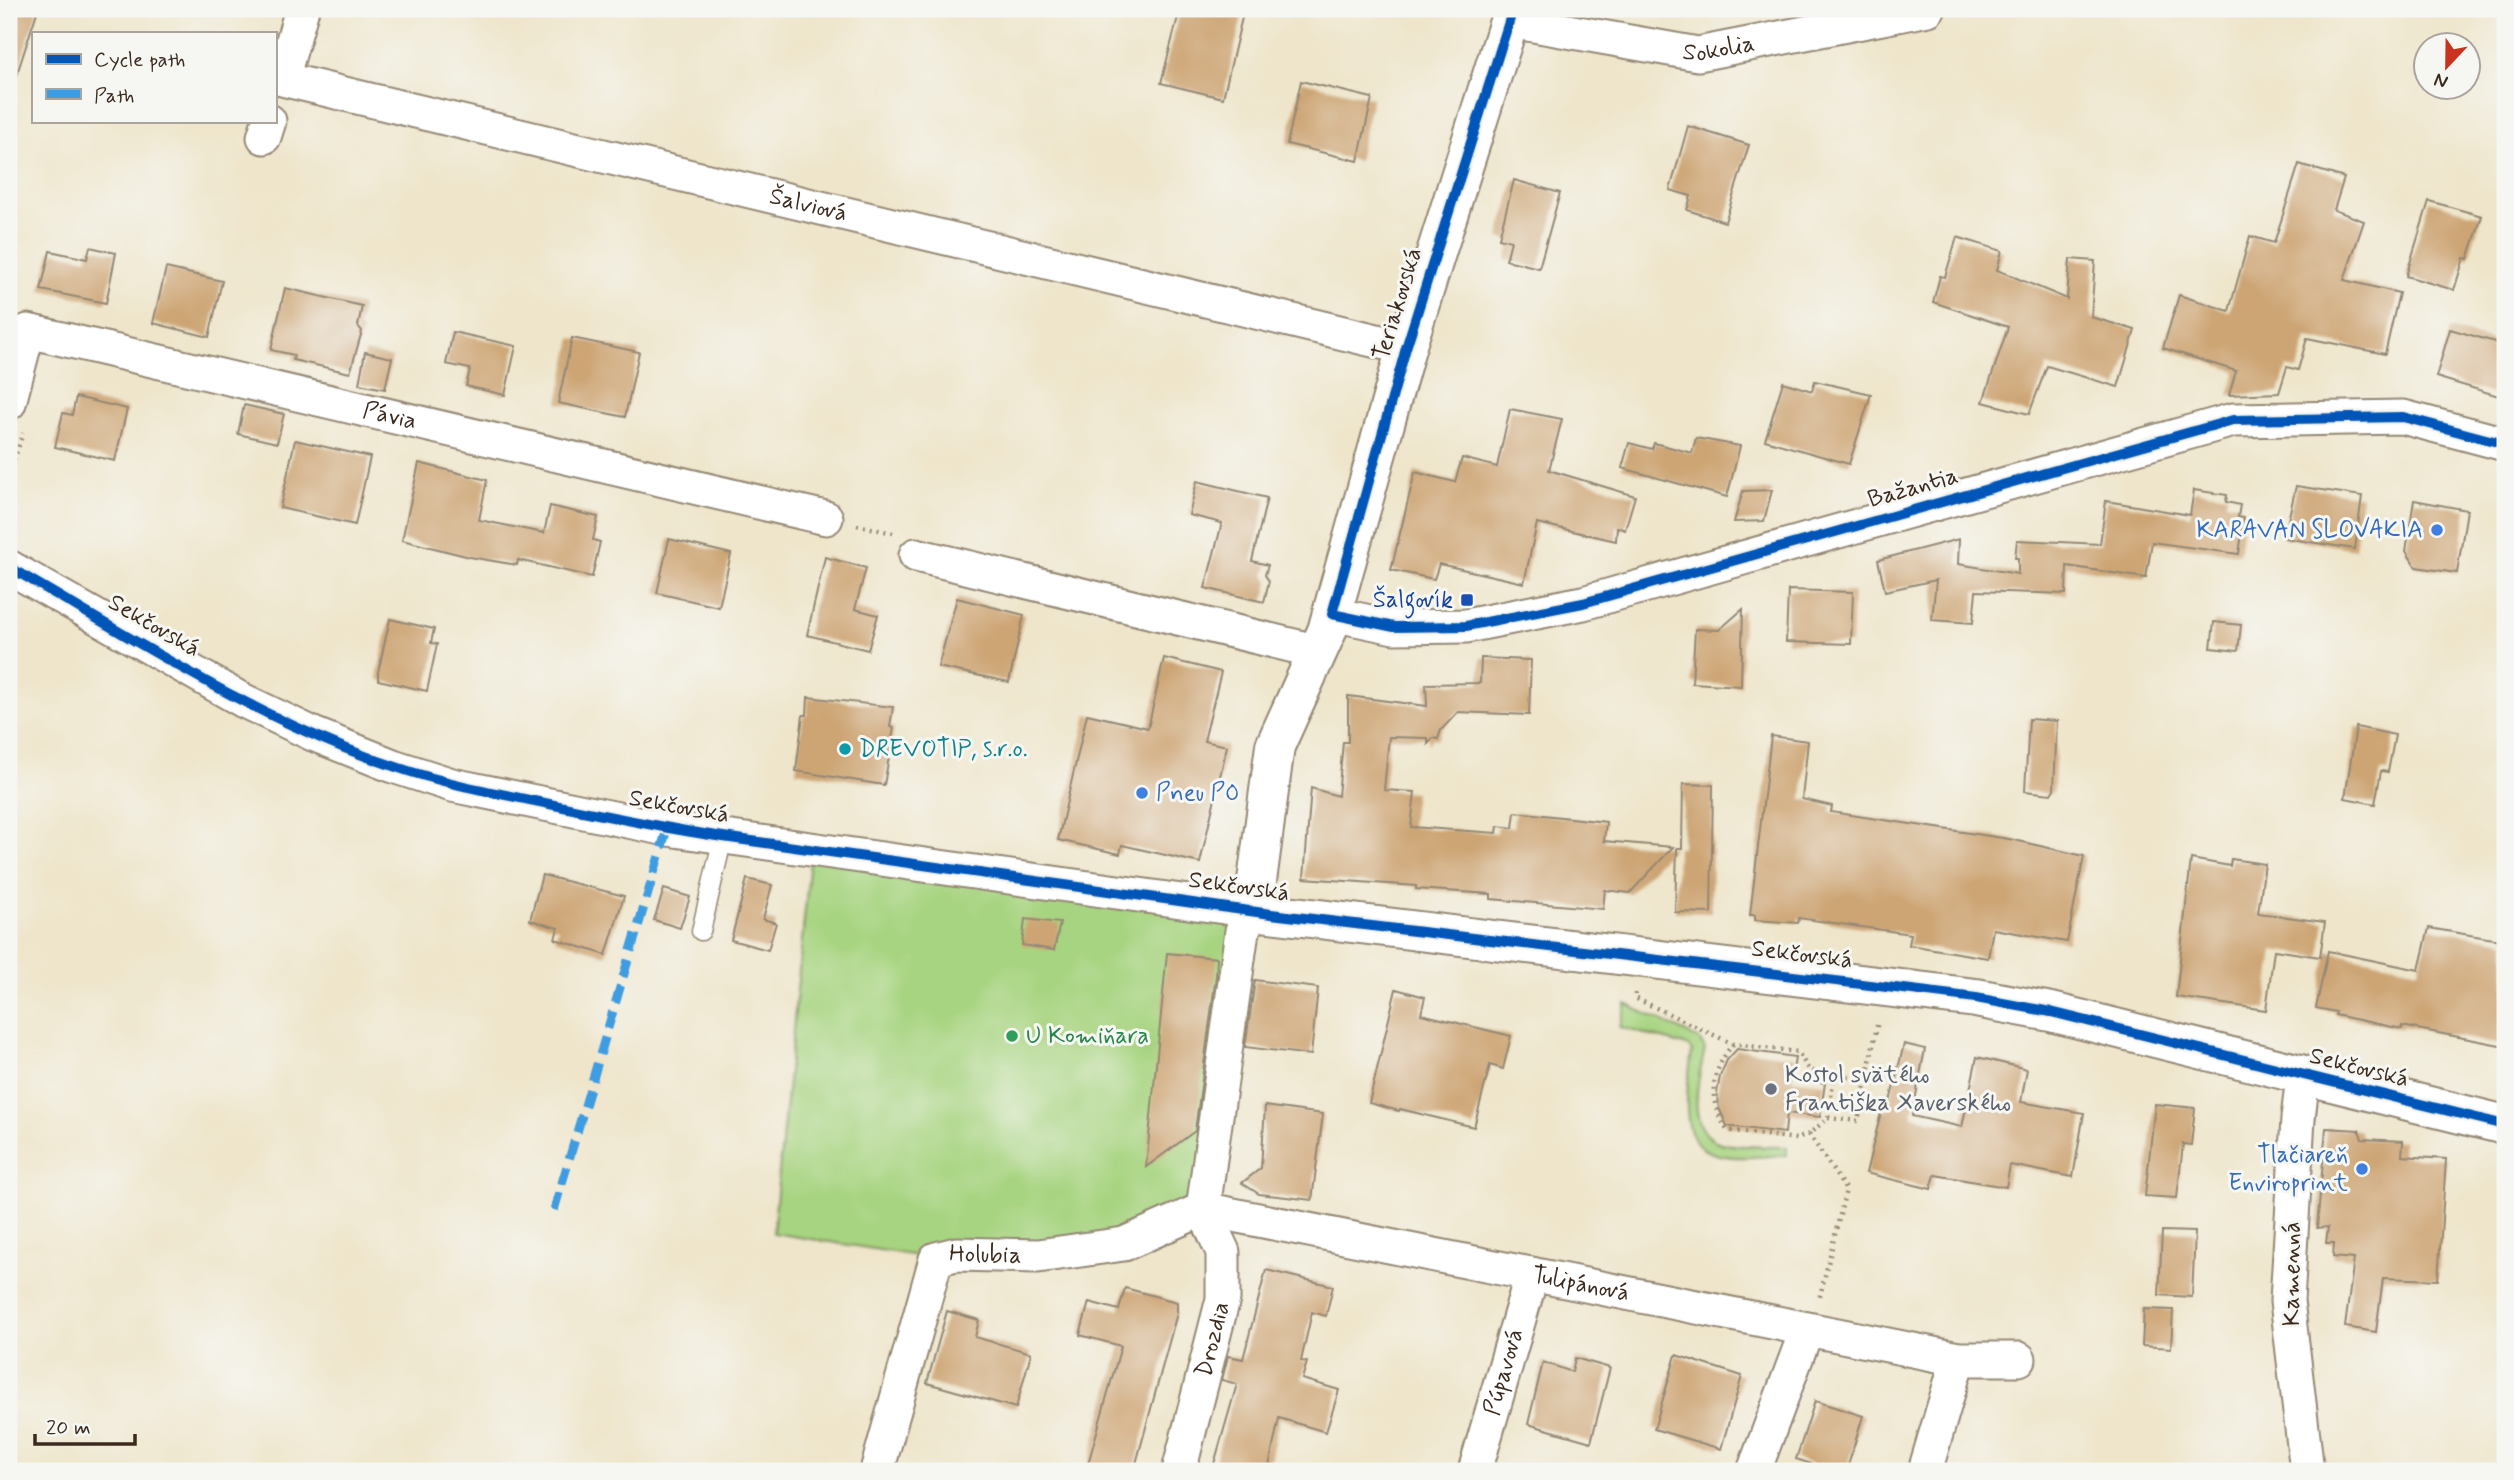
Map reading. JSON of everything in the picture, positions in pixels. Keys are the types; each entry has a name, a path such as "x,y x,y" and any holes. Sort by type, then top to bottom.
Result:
{"street":[{"name":"Šalviová","path":"303,9 278,90 1406,348"},
{"name":"Sokolia","path":"1507,13 1698,54 1928,9"},
{"name":"Teriakovská","path":"1252,911 1275,746 1319,652 1332,614 1406,348 1507,13"},
{"name":"Pávia","path":"9,403 28,331 826,518"},
{"name":"Bažantia","path":"1332,614 1394,627 1466,626 1583,603 2233,420 2403,417 2505,444"},
{"path":"916,555 1319,652"},
{"name":"Sekčovská","path":"9,567 242,700 313,734 393,766 452,785 667,829 1252,911 1976,998 2051,1013 2505,1125"},
{"name":"Sekčovská","path":"1203,1209 1242,931 1252,911"},
{"name":"Kamenná","path":"2303,1076 2287,1301 2307,1471"},
{"name":"Tulipánová","path":"1203,1209 1958,1359 2019,1359"},
{"name":"Holubia","path":"877,1471 936,1259 956,1254 1038,1256 1124,1244 1203,1209"},
{"name":"Drozdia","path":"1179,1471 1223,1299 1223,1252 1203,1209"},
{"name":"Púpavová","path":"1475,1471 1532,1274"},
{"path":"1754,1471 1810,1329"},
{"path":"1925,1471 1958,1359"}],"lane":[{"path":"701,930 723,837"}],"path":[{"path":"1634,982 1635,998 1733,1044 1798,1052 1809,1070 1866,1079"},
{"path":"1828,1118 1858,1121 1879,1017"},
{"path":"1733,1044 1717,1071 1712,1092 1716,1114 1727,1130 1796,1139 1809,1134 1828,1118 1834,1075"},
{"path":"1809,1134 1846,1190 1810,1329"}],"green space":[{"name":"U Komiňara","path":"811,849 1253,911 1203,1209 1124,1244 936,1259 773,1233"},
{"path":"1626,1004 1699,1039 1705,1049 1696,1102 1702,1127 1709,1137 1728,1145 1787,1147 1787,1155 1724,1156 1705,1150 1696,1143 1688,1119 1687,1104 1692,1051 1687,1046 1620,1027"}],"building":[{"path":"9,9 38,9 14,83 9,82"},
{"path":"1180,9 1244,9 1223,98 1161,83"},
{"path":"1301,81 1372,98 1358,161 1287,144"},
{"path":"1688,126 1749,145 1725,222 1687,210 1691,196 1670,190"},
{"path":"2299,164 2344,178 2334,210 2364,221 2344,280 2399,293 2385,354 2307,338 2298,370 2287,367 2279,393 2229,395 2236,371 2163,348 2179,295 2229,311 2250,236 2274,243"},
{"path":"1514,180 1560,193 1539,268 1506,260 1511,241 1499,238"},
{"path":"2429,201 2482,216 2468,259 2464,258 2454,290 2406,276"},
{"path":"1957,237 2002,251 1997,270 2067,299 2070,259 2095,261 2091,317 2135,330 2118,387 2047,366 2029,414 1983,402 2008,327 1933,302 1940,276 1945,277"},
{"path":"90,247 116,253 106,303 41,290 50,251 87,259"},
{"path":"166,268 222,281 209,337 153,323"},
{"path":"285,288 362,306 358,326 362,331 350,373 293,360 294,355 271,350"},
{"path":"2450,329 2505,345 2505,398 2436,377"},
{"path":"453,332 516,346 505,395 466,386 470,369 446,364"},
{"path":"572,338 639,352 625,417 558,403"},
{"path":"365,352 392,358 385,389 359,384"},
{"path":"1815,381 1871,394 1849,464 1765,440 1783,382 1812,391"},
{"path":"76,397 127,409 115,461 55,447 63,413 72,415"},
{"path":"244,405 284,414 277,443 238,434"},
{"path":"1510,409 1562,419 1549,470 1635,496 1625,530 1617,527 1616,541 1537,523 1524,583 1439,564 1434,579 1391,570 1415,472 1455,482 1462,458 1497,467"},
{"path":"1696,438 1740,446 1727,497 1622,468 1629,443 1652,449 1654,443 1692,453"},
{"path":"295,440 370,457 355,525 280,508"},
{"path":"419,463 487,480 479,520 544,533 550,506 598,517 593,540 600,542 592,577 518,560 517,565 470,557 402,540"},
{"path":"1197,481 1267,498 1252,561 1268,565 1265,575 1269,581 1264,602 1205,588 1222,523 1189,515"},
{"path":"2296,486 2362,496 2355,549 2284,538"},
{"path":"1772,490 1764,521 1734,522 1743,491"},
{"path":"2194,490 2227,495 2226,502 2240,505 2238,517 2244,518 2239,554 2152,542 2146,578 2067,566 2066,594 1976,591 1973,623 1932,620 1936,580 1885,591 1878,560 1959,539 1958,564 2018,574 2018,558 2015,558 2017,540 2100,544 2106,501 2190,515"},
{"name":"KARAVAN SLOVAKIA","path":"2414,500 2467,510 2457,573 2416,567 2406,551"},
{"path":"669,539 731,554 719,607 657,593"},
{"path":"825,557 866,568 855,609 878,615 868,650 807,635"},
{"path":"1788,590 1853,592 1851,644 1786,642"},
{"path":"957,598 1024,615 1009,682 938,667"},
{"path":"1743,609 1741,686 1692,683 1695,629 1719,630"},
{"path":"390,619 434,629 431,643 437,644 427,691 378,680"},
{"path":"2214,622 2241,625 2238,651 2211,648"},
{"name":"Pneu PO","path":"1164,658 1221,672 1204,741 1227,746 1200,863 1122,845 1120,854 1058,840 1087,714 1148,728"},
{"path":"1481,658 1531,660 1529,715 1458,712 1441,730 1438,739 1433,738 1428,744 1428,738 1389,737 1384,790 1415,792 1411,827 1497,833 1498,826 1513,828 1515,812 1606,822 1604,841 1673,847 1630,893 1605,890 1603,909 1491,899 1491,894 1416,889 1416,886 1304,878 1311,788 1338,796 1343,742 1348,742 1348,696 1427,706 1426,684 1480,683"},
{"name":"DREVOTIP, s.r.o.","path":"808,697 893,707 890,727 894,728 884,785 796,771"},
{"path":"2029,719 2057,721 2054,789 2051,794 2025,791"},
{"path":"2356,727 2395,735 2388,772 2381,771 2375,804 2345,798"},
{"path":"1771,736 1808,741 1802,799 1832,806 1831,812 2009,839 2084,856 2067,942 1993,929 1988,958 1909,945 1911,934 1799,918 1798,923 1755,920 1755,915 1750,915"},
{"path":"1683,784 1713,785 1711,913 1675,912 1677,848 1682,848"},
{"path":"2191,859 2230,866 2231,859 2265,864 2258,913 2325,922 2320,957 2274,950 2266,1010 2176,997"},
{"path":"542,875 624,896 606,955 555,939 558,928 530,920"},
{"path":"747,879 772,885 763,919 776,923 768,950 731,940"},
{"path":"664,889 690,897 680,928 654,920"},
{"path":"1025,919 1060,923 1054,950 1022,945"},
{"path":"2429,928 2505,941 2505,1046 2402,1026 2402,1029 2335,1015 2336,1012 2316,1008 2328,951 2419,970"},
{"path":"1167,953 1217,958 1216,976 1195,1131 1146,1167"},
{"path":"1255,980 1318,988 1311,1055 1245,1047"},
{"path":"1396,989 1425,997 1421,1014 1511,1036 1503,1069 1490,1065 1474,1127 1369,1103"},
{"path":"1904,1044 1925,1049 1912,1116 1962,1127 1977,1057 2027,1069 2021,1102 2084,1113 2073,1177 2010,1165 2006,1187 1935,1175 1931,1189 1866,1173 1882,1109 1888,1110"},
{"name":"Kostol svätého Františka Xaverského","path":"1737,1049 1795,1057 1792,1079 1825,1083 1820,1117 1787,1113 1785,1133 1727,1126 1719,1108 1717,1093 1727,1060"},
{"path":"2155,1104 2195,1108 2191,1145 2183,1144 2177,1198 2145,1196"},
{"path":"1265,1106 1323,1114 1312,1200 1259,1194 1242,1183 1261,1168"},
{"path":"2326,1128 2359,1130 2362,1139 2403,1141 2402,1156 2446,1159 2438,1280 2383,1278 2376,1332 2345,1327 2354,1259 2333,1257 2334,1243 2326,1243 2328,1227 2317,1228"},
{"path":"2162,1231 2195,1232 2192,1297 2159,1295"},
{"path":"1266,1270 1333,1286 1326,1316 1312,1312 1301,1361 1307,1362 1302,1379 1339,1390 1326,1432 1279,1418 1268,1471 1212,1471 1237,1384 1222,1380 1228,1356 1243,1359"},
{"path":"1125,1288 1177,1302 1177,1313 1134,1471 1086,1471 1121,1346 1080,1335 1089,1302 1119,1310"},
{"path":"2144,1309 2173,1310 2171,1348 2142,1346"},
{"path":"947,1311 979,1320 975,1337 1031,1353 1016,1408 927,1383"},
{"path":"1676,1355 1742,1376 1721,1449 1654,1429"},
{"path":"1575,1358 1610,1368 1591,1442 1528,1424 1543,1362 1572,1372"},
{"path":"1815,1401 1863,1416 1847,1469 1836,1465 1834,1471 1796,1459"}],"marked path":[{"path":"554,1210 667,829"}],"cycle path":[{"path":"1513,9 1406,348 1332,614 1394,627 1466,626 1583,603 2233,420 2403,417 2505,444"},
{"path":"9,567 198,677 295,726 396,767 467,787 700,833 1271,914 1976,998 2051,1012 2505,1125"}],"place":[{"name":"KARAVAN SLOVAKIA","path":"2437,530"},
{"name":"Šalgovík","path":"1467,600"},
{"name":"DREVOTIP, s.r.o.","path":"845,749"},
{"name":"Pneu PO","path":"1142,793"},
{"name":"U Komiňara","path":"1012,1036"},
{"name":"Kostol svätého Františka Xaverského","path":"1771,1089"},
{"name":"Tlačiareň Enviroprint","path":"2362,1169"}]}
